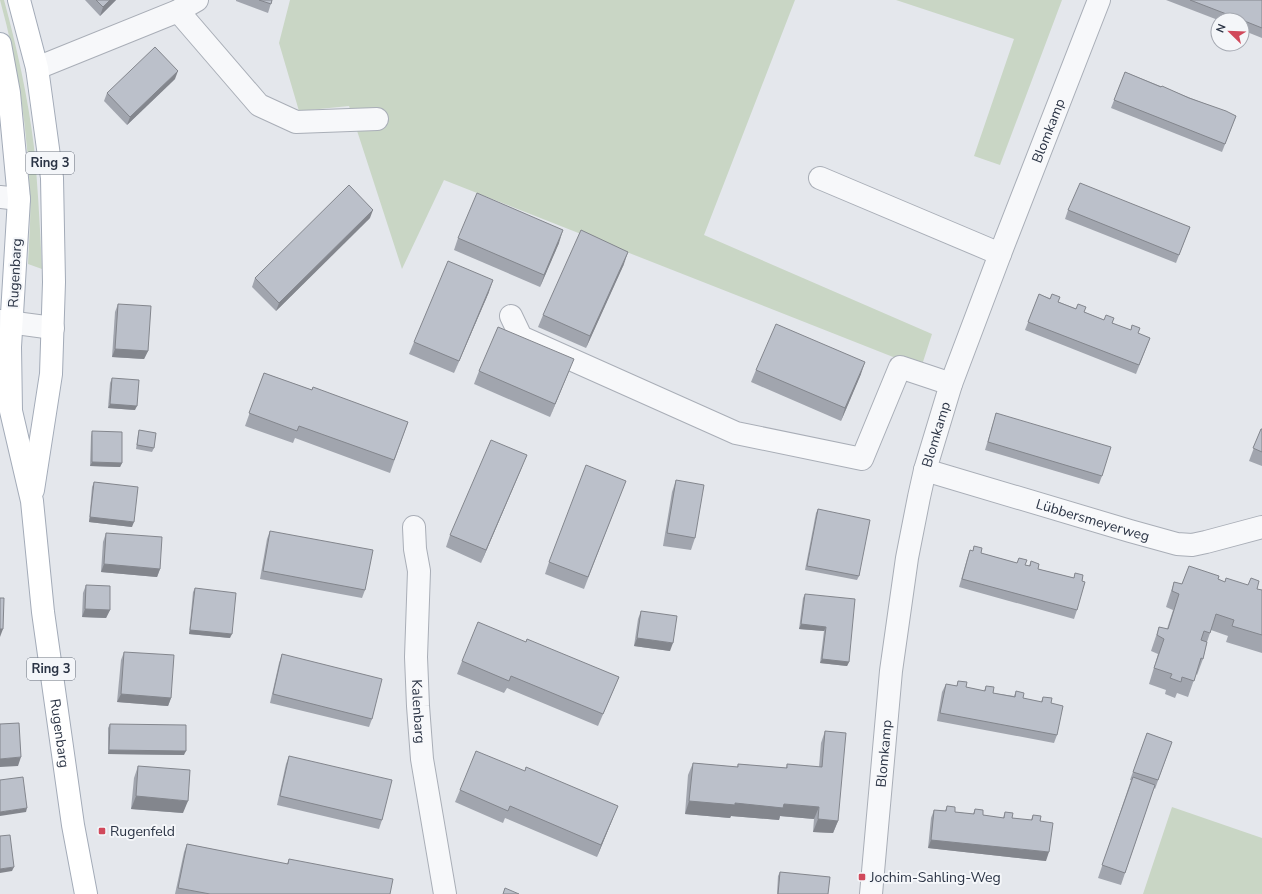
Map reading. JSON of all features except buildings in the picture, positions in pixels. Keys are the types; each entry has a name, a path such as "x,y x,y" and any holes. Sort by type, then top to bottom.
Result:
{"main road":[{"name":"Rugenbarg","path":"19,0 37,68 52,178 54,282 51,374 32,501"},
{"name":"Rugenbarg","path":"1,57 9,93 9,198 6,322 10,347 11,411 32,501 43,612 73,825 86,894"}],"street":[{"path":"37,68 178,11 198,0"},
{"name":"Blomkamp","path":"871,894 891,671 907,558 918,497 951,384 1099,0"},
{"path":"178,11 259,105 296,122 377,119"},
{"path":"820,178 1000,254"},
{"path":"511,316 521,337 736,433 862,459 900,367 951,384"},
{"path":"6,322 53,328"},
{"name":"Lübbersmeyerweg","path":"925,470 1177,544 1192,545 1262,527"},
{"name":"Kalenbarg","path":"414,527 415,549 419,571 416,657 422,759 445,894"}],"green space":[{"path":"0,0 4,0 13,36 22,73 32,128 37,177 42,269 28,264 30,206 27,148 17,74"},
{"path":"290,0 795,0 704,235 932,334 921,368 444,180 402,269 349,106 299,111 279,43"},
{"path":"896,0 1062,0 1000,165 974,156 1014,39"},
{"path":"1172,807 1262,838 1262,894 1143,894"}],"place":[{"name":"Rugenfeld","path":"102,831"},
{"name":"Jochim-Sahling-Weg","path":"862,877"}]}
